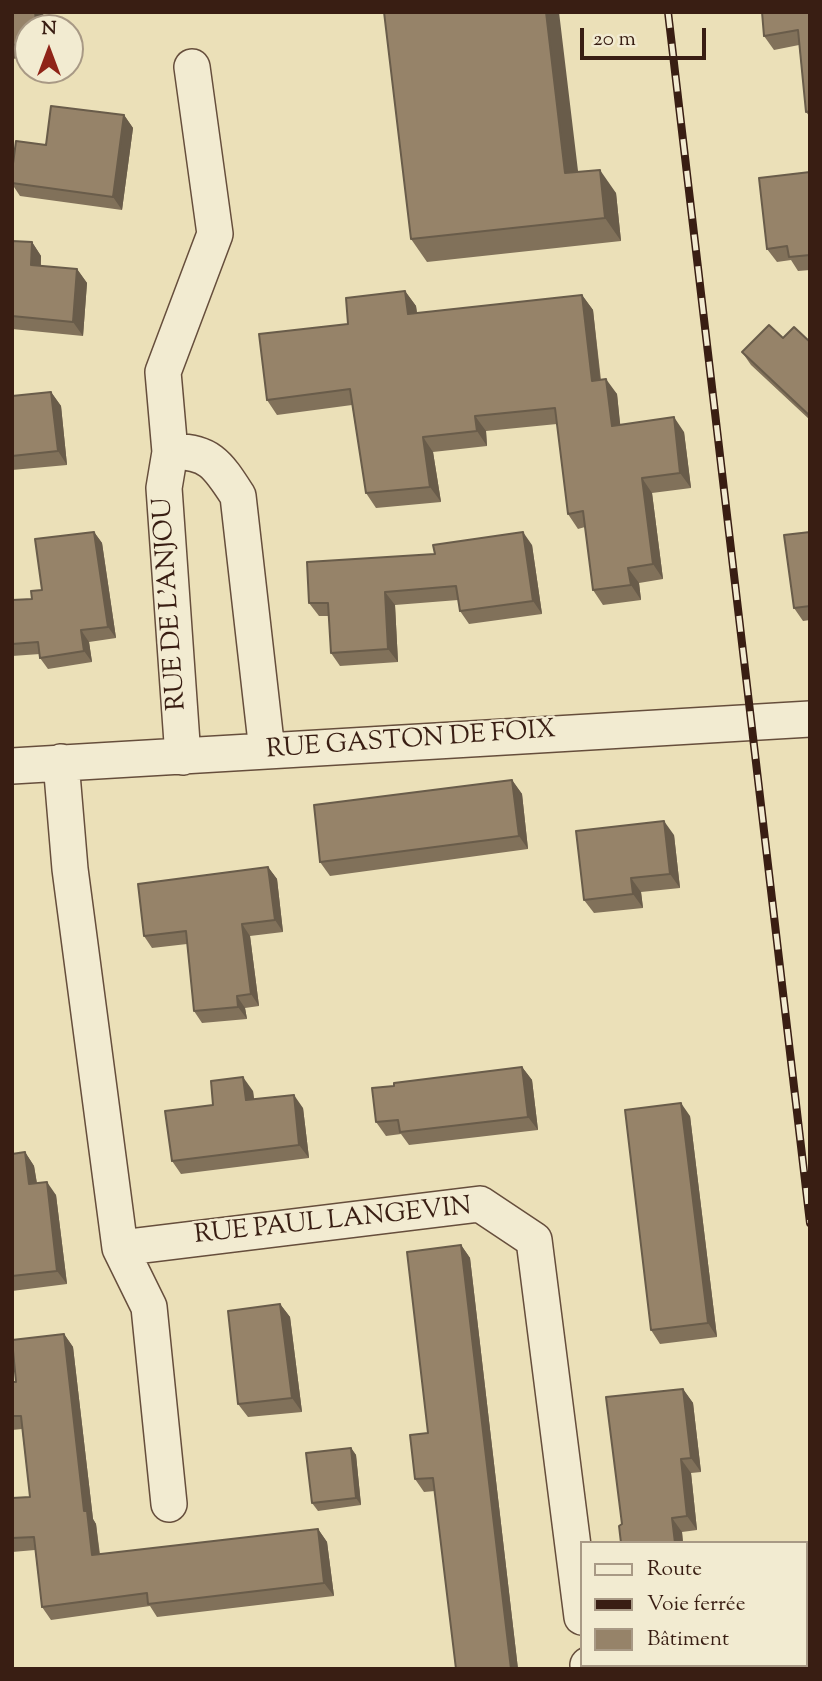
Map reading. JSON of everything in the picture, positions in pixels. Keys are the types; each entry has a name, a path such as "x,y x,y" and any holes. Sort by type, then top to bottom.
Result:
{"street":[{"name":"RUE DE L'ANJOU","path":"183,757 164,488 170,452 163,372 215,234 191,67"},
{"path":"170,452 190,451 219,466 238,496 267,751"},
{"name":"RUE GASTON DE FOIX","path":"12,766 810,719"},
{"path":"61,762 70,869 120,1248 149,1307 170,1504"},
{"name":"RUE PAUL LANGEVIN","path":"120,1248 480,1204 534,1240 580,1601"}],"building":[{"path":"12,12 35,12 14,14 12,45"},
{"path":"384,12 546,12 565,173 600,170 605,218 411,239"},
{"path":"762,12 810,12 810,111 806,112 798,30 764,36"},
{"path":"51,106 124,115 113,197 12,183 16,141 46,145"},
{"path":"810,172 810,255 789,257 787,246 767,249 759,178"},
{"path":"12,241 32,242 31,265 77,269 73,322 12,316"},
{"path":"405,291 408,314 582,295 592,381 606,379 612,426 674,417 680,473 642,478 653,564 628,568 631,585 593,590 583,511 568,514 555,408 475,416 477,431 423,437 430,487 366,493 350,389 267,400 259,334 348,324 346,298"},
{"path":"769,325 783,338 794,327 810,342 810,416 742,352"},
{"path":"51,392 58,451 12,456 12,396"},
{"path":"94,532 108,627 81,630 84,651 40,658 38,642 12,644 12,600 32,599 31,591 42,590 35,539"},
{"path":"523,532 533,601 460,611 456,586 385,592 388,649 331,653 328,603 309,603 307,562 435,554 433,545"},
{"path":"810,532 810,606 794,608 784,535"},
{"path":"512,780 519,836 320,862 314,805"},
{"path":"664,821 670,874 631,878 633,894 584,900 576,831"},
{"path":"268,867 275,920 242,924 251,994 237,996 238,1007 194,1011 186,931 144,936 138,884"},
{"path":"522,1067 528,1117 400,1132 398,1120 376,1122 372,1088"},
{"path":"243,1077 246,1100 294,1095 299,1145 172,1161 165,1111 213,1105 211,1081"},
{"path":"681,1103 708,1323 651,1330 625,1110"},
{"path":"25,1152 29,1184 47,1182 57,1271 12,1276 12,1154"},
{"path":"461,1245 511,1669 456,1669 433,1478 415,1479 410,1435 428,1433 407,1252"},
{"path":"280,1304 292,1398 238,1404 228,1311"},
{"path":"64,1334 84,1511 87,1511 92,1555 318,1529 324,1583 148,1604 147,1593 42,1607 34,1537 12,1538 12,1498 30,1497 21,1416 12,1416 12,1382 16,1382 12,1340"},
{"path":"683,1389 691,1458 681,1459 687,1516 672,1518 675,1541 621,1541 619,1526 622,1524 606,1397"},
{"path":"351,1448 356,1498 312,1503 306,1453"},
{"path":"639,1667 714,1667 714,1669"}],"railway":[{"path":"668,12 810,1223"}]}
